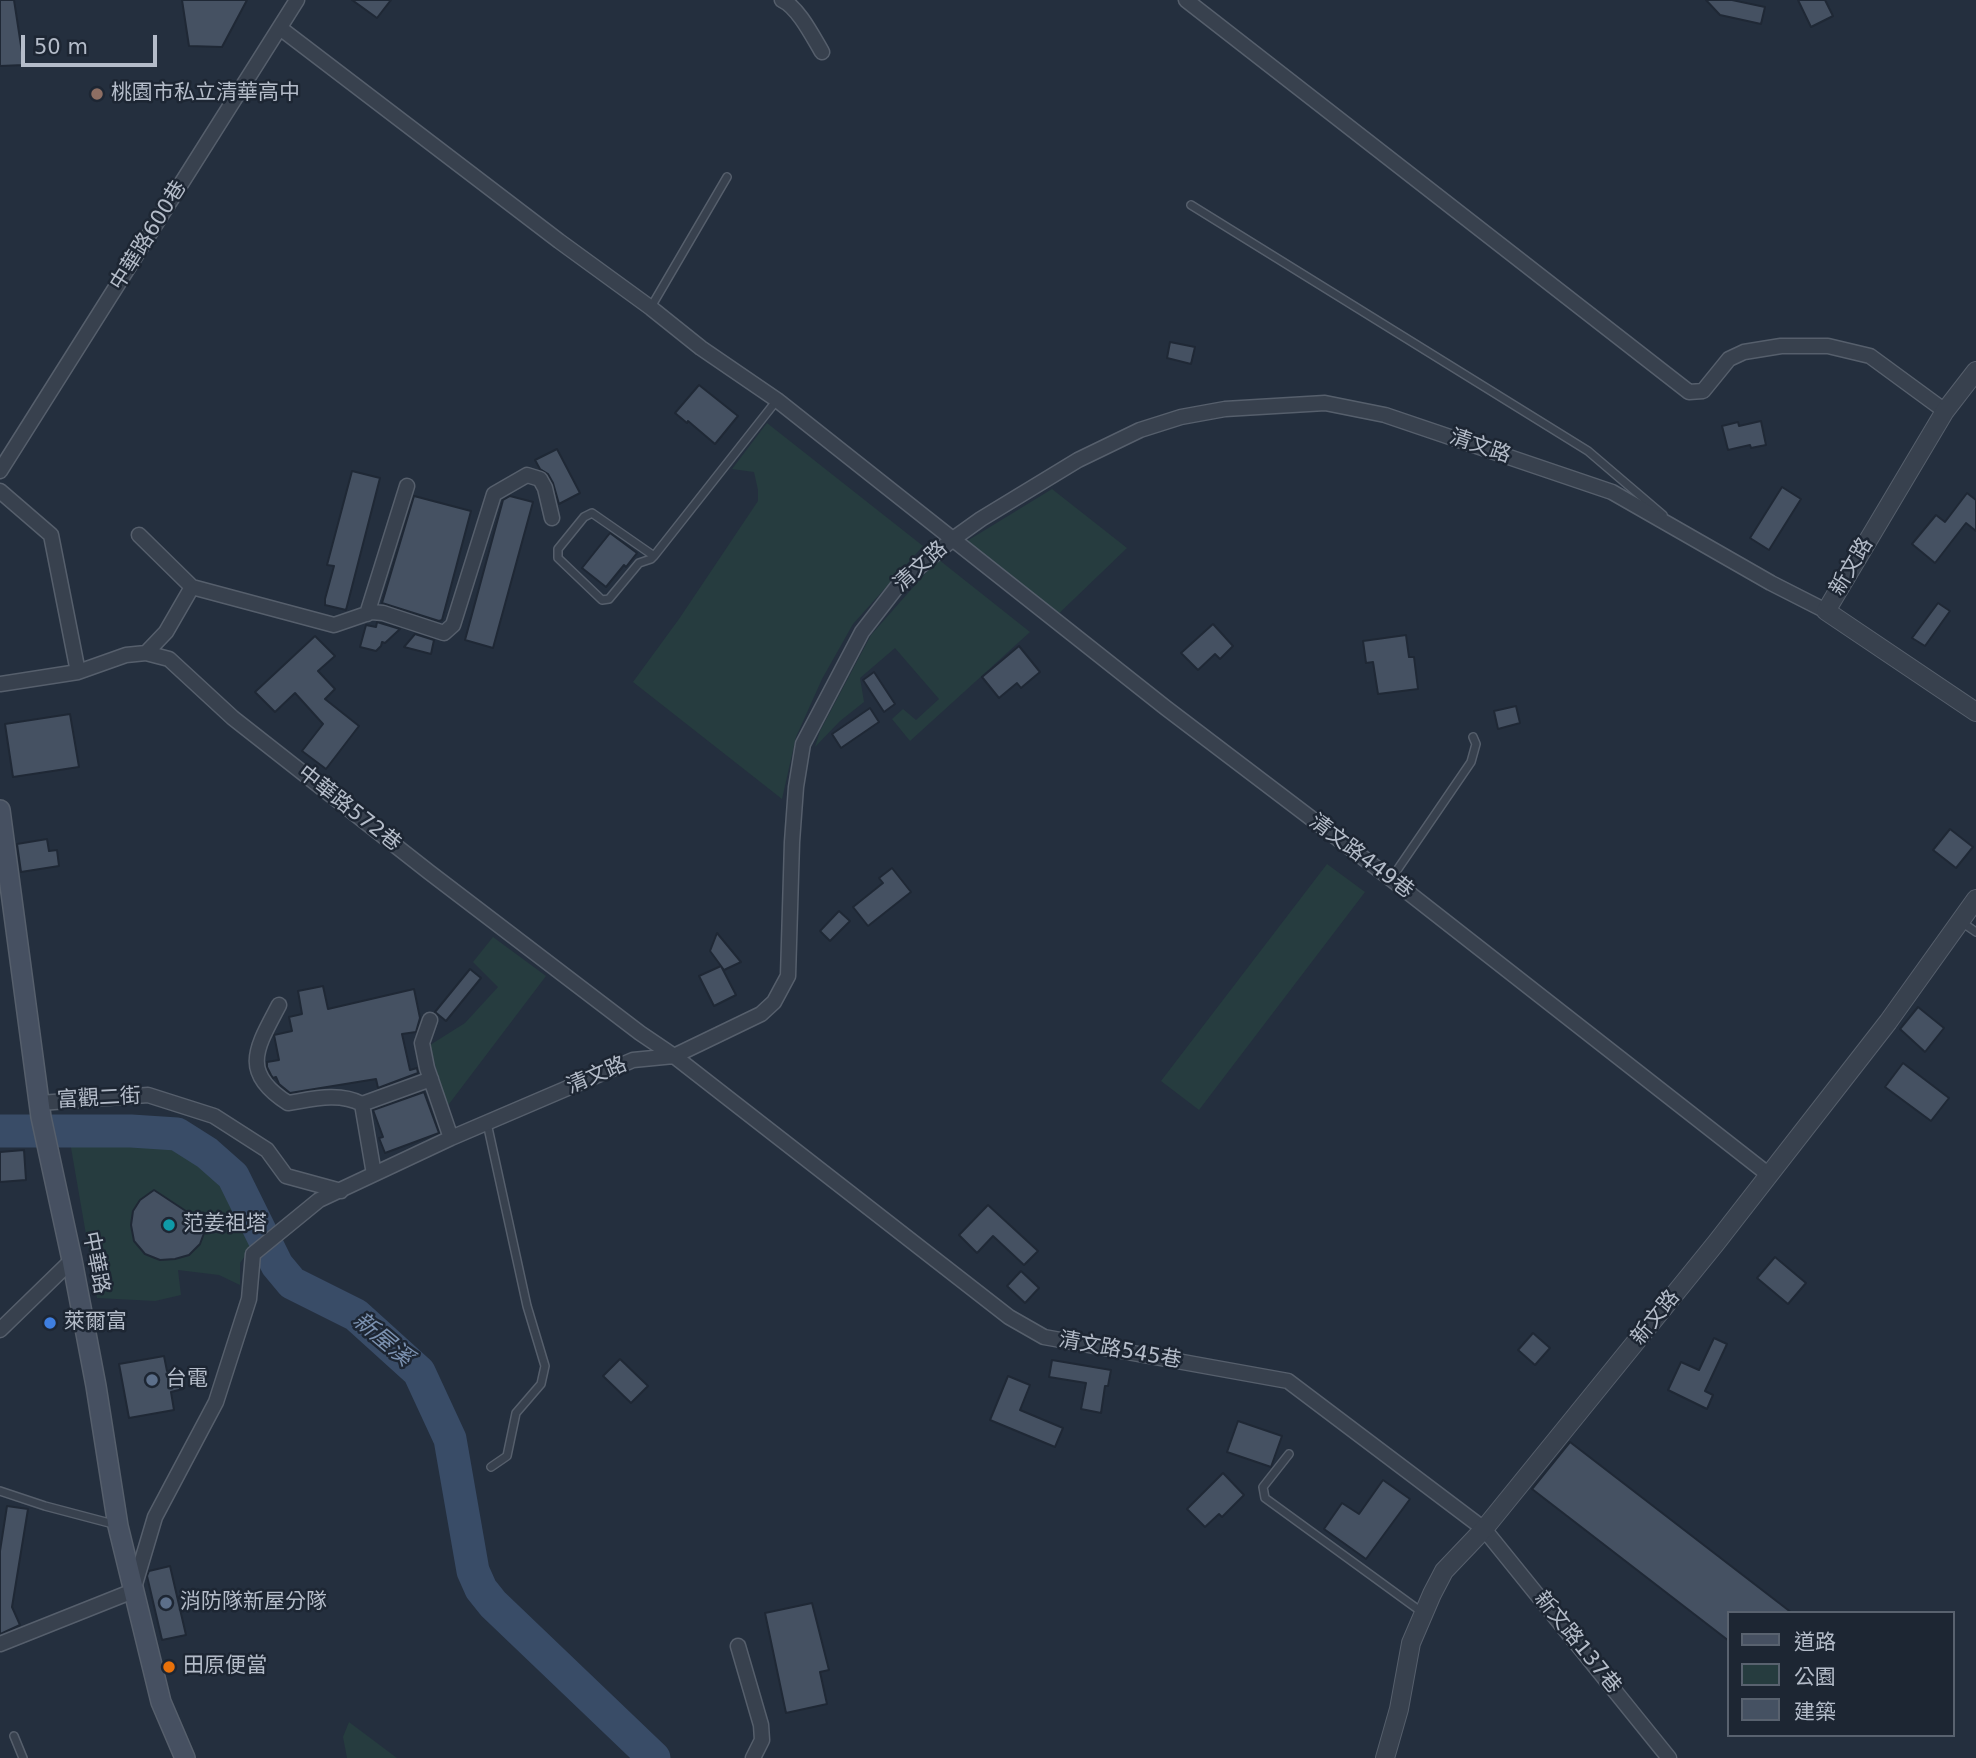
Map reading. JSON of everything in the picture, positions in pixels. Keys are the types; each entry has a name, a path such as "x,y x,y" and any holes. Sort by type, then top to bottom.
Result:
{"main road":[{"name":"中華路","path":"0,810 40,1110 96,1387 118,1525 161,1702 183,1756"}],"street":[{"name":"中華路600巷","path":"0,471 297,0"},
{"path":"782,0 788,3 810,31 822,52"},
{"path":"1186,0 1689,392 1703,391 1729,359 1744,352 1782,346 1828,346 1870,356 1945,411"},
{"name":"清文路449巷","path":"280,28 701,348 777,400 1166,708 1391,879 1769,1175"},
{"name":"新文路","path":"1976,371 1945,411 1826,611 1976,712"},
{"name":"清文路","path":"132,1591 155,1517 216,1402 249,1299 253,1254 319,1200 451,1138 633,1060 674,1056 761,1014 774,1002 788,976 792,842 796,787 803,744 862,632 900,583 953,539 1078,460 1140,430 1181,417 1225,409 1325,403 1385,415 1612,492 1771,583 1826,611"},
{"path":"139,534 192,587 334,625 372,612 383,613 444,633 453,625 494,494 527,475 540,479 545,488 552,518"},
{"path":"367,614 407,486"},
{"path":"0,491 51,535 78,672"},
{"path":"0,684 78,672 126,655 146,653 166,632 192,587"},
{"name":"中華路572巷","path":"146,653 169,659 233,718 374,829 640,1033 674,1056"},
{"name":"新文路","path":"1385,1758 1399,1709 1411,1643 1444,1571 1484,1529 1716,1243 1888,1022 1976,899"},
{"path":"278,1005 259,1043 257,1067 263,1082 288,1103 337,1097 350,1098 362,1104 431,1079"},
{"path":"430,1020 422,1043 451,1138"},
{"name":"清文路545巷","path":"674,1056 1009,1317 1044,1337 1288,1381 1484,1529"},
{"name":"富觀二街","path":"40,1110 148,1095 214,1116 267,1150 286,1176 341,1191"},
{"path":"362,1104 374,1174"},
{"path":"0,1330 72,1260"},
{"name":"新文路137巷","path":"1484,1529 1669,1758"},
{"path":"0,1644 132,1591"},
{"path":"738,1646 761,1725 762,1740 753,1758"}],"lane":[{"path":"651,308 727,177"},
{"path":"1191,205 1588,452 1685,534"},
{"path":"654,556 593,513 584,517 558,549 558,558 602,600 609,599 639,563 654,556 777,400"},
{"path":"1391,879 1471,762 1476,744 1472,737"},
{"path":"1960,921 1976,932"},
{"path":"487,1123 527,1306 545,1366 541,1384 516,1413 507,1456 491,1467"},
{"path":"1289,1454 1263,1487 1265,1498 1424,1614"},
{"path":"0,1491 118,1525"},
{"path":"14,1736 23,1758"}],"green space":[{"path":"767,423 923,546 853,624 822,679 796,737 782,799 633,682 758,501 754,472 732,469"},
{"path":"1052,489 1127,548 1049,623 954,549"},
{"path":"938,559 1030,632 910,741 892,719 903,709 916,720 939,699 895,648 860,678 864,702 840,721 815,747 820,731 871,635"},
{"path":"1327,864 1365,892 1199,1110 1161,1081"},
{"path":"493,937 546,976 446,1108 430,1045 465,1023 498,987 473,962"},
{"path":"153,1137 208,1156 246,1211 256,1241 240,1263 240,1285 219,1275 178,1270 181,1295 155,1301 97,1298 70,1142"},
{"path":"349,1722 397,1758 347,1758 343,1737"}],"building":[{"path":"0,0 14,0 24,65 0,66"},
{"path":"182,0 247,0 222,47 189,46"},
{"path":"352,0 391,0 377,18"},
{"path":"1706,0 1732,0 1765,7 1761,24 1720,15"},
{"path":"1798,0 1825,0 1833,16 1811,27"},
{"path":"1170,342 1195,347 1191,364 1167,358"},
{"path":"699,385 738,416 715,444 675,413"},
{"path":"1761,421 1766,445 1728,450 1722,426 1738,422 1739,426"},
{"path":"557,449 580,493 559,504 553,483 535,460"},
{"path":"352,471 380,478 346,610 325,605 325,599 334,566 327,565"},
{"path":"1782,487 1801,499 1769,550 1750,538"},
{"path":"1967,493 1976,500 1976,531 1966,523 1935,563 1912,544 1936,515 1945,522"},
{"path":"414,496 471,511 442,620 439,621 382,603"},
{"path":"510,496 533,502 493,648 465,640 503,500"},
{"path":"610,533 637,553 606,587 582,568"},
{"path":"1938,603 1950,611 1925,646 1912,638"},
{"path":"377,622 400,629 385,643 382,642 376,651 360,647 366,625 376,627"},
{"path":"1213,624 1233,646 1220,659 1215,654 1198,670 1181,653"},
{"path":"415,634 434,640 431,654 404,647"},
{"path":"1406,635 1409,657 1414,657 1418,689 1378,694 1373,662 1366,663 1363,641"},
{"path":"315,636 335,656 318,671 335,689 325,699 359,726 326,769 302,751 323,724 295,693 275,712 255,692"},
{"path":"1019,646 1040,672 1021,688 1017,683 999,698 982,677"},
{"path":"874,672 895,704 884,712 863,680"},
{"path":"1516,706 1520,723 1498,729 1494,711"},
{"path":"870,708 879,722 841,748 832,734"},
{"path":"70,714 79,767 13,777 5,724"},
{"path":"1950,829 1973,847 1956,868 1933,850"},
{"path":"47,839 49,851 57,850 59,866 21,872 17,844"},
{"path":"892,868 911,892 868,926 853,907 883,883 879,878"},
{"path":"839,911 850,921 830,941 820,931"},
{"path":"717,933 741,962 724,970 710,951"},
{"path":"721,966 736,995 714,1006 699,976"},
{"path":"470,969 481,978 446,1021 435,1012"},
{"path":"323,986 328,1009 414,989 420,1018 416,1032 402,1034 410,1070 417,1068 418,1073 378,1088 376,1079 290,1093 279,1084 267,1067 267,1062 279,1060 274,1035 292,1031 289,1017 302,1014 298,991"},
{"path":"1918,1007 1944,1028 1925,1052 1900,1029"},
{"path":"1903,1063 1949,1098 1931,1121 1885,1087"},
{"path":"424,1092 439,1133 385,1153 379,1138 383,1137 373,1110"},
{"path":"24,1150 26,1180 0,1182 0,1152"},
{"name":"范姜祖塔","path":"154,1190 207,1225 200,1244 189,1255 160,1260 145,1254 134,1241 131,1225 133,1211 140,1200"},
{"path":"988,1205 1038,1251 1024,1265 993,1236 977,1253 959,1235"},
{"path":"1775,1257 1806,1283 1788,1304 1757,1278"},
{"path":"1021,1271 1039,1288 1025,1303 1007,1286"},
{"path":"1533,1333 1550,1348 1535,1365 1518,1350"},
{"path":"1714,1338 1727,1344 1705,1391 1713,1395 1707,1409 1668,1390 1681,1362 1699,1370"},
{"name":"台電","path":"164,1356 167,1371 179,1369 183,1389 171,1392 174,1410 129,1418 119,1364"},
{"path":"620,1359 648,1386 631,1403 603,1376"},
{"path":"1052,1360 1111,1370 1108,1386 1105,1386 1101,1413 1081,1409 1086,1383 1049,1377"},
{"path":"1008,1376 1030,1385 1020,1410 1063,1428 1055,1447 990,1420"},
{"path":"1238,1421 1282,1436 1271,1467 1227,1452"},
{"path":"1570,1442 1789,1611 1728,1611 1728,1640 1532,1489"},
{"path":"1223,1473 1244,1495 1222,1517 1219,1514 1205,1527 1187,1509"},
{"path":"1383,1480 1410,1499 1366,1559 1324,1529 1342,1503 1359,1514"},
{"path":"7,1506 28,1509 12,1607 20,1625 0,1634 0,1551"},
{"name":"消防隊新屋分隊","path":"170,1566 186,1635 162,1640 147,1576 149,1571"},
{"path":"812,1603 829,1670 820,1672 827,1704 786,1713 765,1613"}],"waterway":[{"name":"新屋溪","path":"0,1131 131,1131 177,1134 207,1153 233,1176 277,1265 292,1283 356,1315 419,1372 450,1439 473,1571 481,1589 493,1604 654,1758"}],"place":[{"name":"桃園市私立清華高中","path":"97,94"},
{"name":"范姜祖塔","path":"169,1225"},
{"name":"萊爾富","path":"50,1323"},
{"name":"台電","path":"152,1380"},
{"name":"消防隊新屋分隊","path":"166,1603"},
{"name":"田原便當","path":"169,1667"}]}
